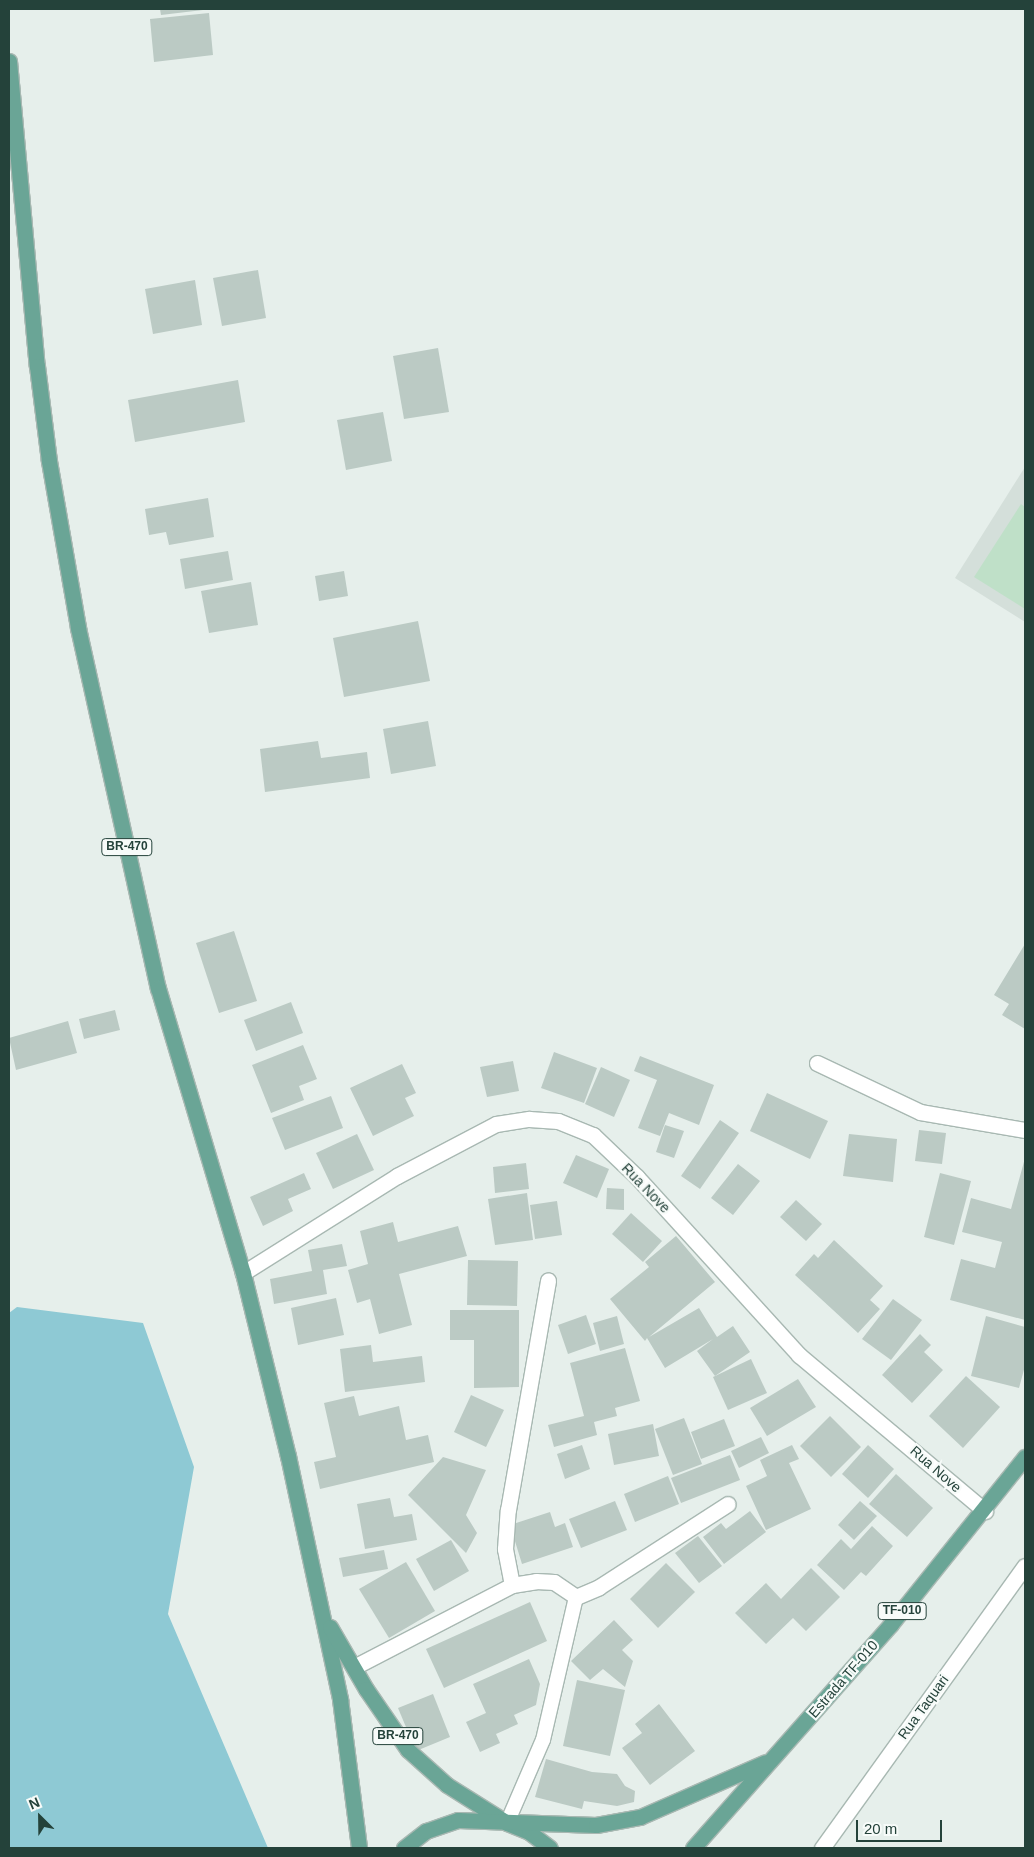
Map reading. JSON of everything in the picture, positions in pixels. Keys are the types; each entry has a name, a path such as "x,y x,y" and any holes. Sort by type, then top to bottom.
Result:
{"main road":[{"name":"BR-470","path":"9,61 38,375 49,461 78,628 158,988 243,1273 324,1617 340,1699 359,1848"},
{"name":"Estrada TF-010","path":"692,1848 891,1624 984,1511 1025,1457"},
{"name":"BR-470","path":"324,1617 354,1668 408,1750 446,1785 507,1823 529,1832 550,1848"},
{"path":"404,1848 426,1831 458,1820 483,1818 507,1823 596,1825 640,1818 772,1760"}],"street":[{"path":"817,1063 920,1112 1025,1130"},
{"name":"Rua Nove","path":"243,1273 398,1176 496,1124 529,1119 558,1121 593,1135 637,1177 799,1355 984,1511"},
{"path":"512,1585 505,1549 508,1510 548,1280"},
{"path":"354,1668 512,1585 536,1581 554,1582 576,1598 600,1587 728,1504"},
{"name":"Rua Taquari","path":"822,1848 1025,1566"}],"lane":[{"path":"507,1823 542,1740 576,1598"}],"shaded area":[{"path":"1025,467 1025,622 955,578"}],"green space":[{"path":"1021,504 1025,507 1025,609 974,577"}],"water":[{"path":"17,1307 143,1323 194,1467 168,1614 268,1848 9,1848 9,1313"}],"building":[{"path":"160,9 203,9 203,10 161,15"},
{"path":"209,13 213,55 154,62 150,19"},
{"path":"258,270 266,318 222,326 213,278"},
{"path":"195,280 202,325 153,334 145,289"},
{"path":"438,348 449,412 404,419 393,356"},
{"path":"238,380 245,422 135,442 128,400"},
{"path":"383,412 392,461 346,470 337,420"},
{"path":"208,498 214,537 169,545 166,532 149,535 145,509"},
{"path":"228,551 233,580 185,589 180,559"},
{"path":"344,571 348,596 319,601 315,576"},
{"path":"251,582 258,625 209,633 201,591"},
{"path":"418,621 430,681 344,697 333,638"},
{"path":"428,721 436,766 391,774 383,729"},
{"path":"318,741 321,758 367,752 370,778 265,792 260,749"},
{"path":"234,931 257,1001 219,1013 196,943"},
{"path":"1025,944 1025,1029 1002,1015 1009,1004 994,995"},
{"path":"291,1002 303,1033 256,1051 244,1020"},
{"path":"115,1010 120,1030 84,1039 79,1019"},
{"path":"68,1021 77,1053 16,1070 9,1038"},
{"path":"303,1045 317,1079 299,1086 304,1100 271,1113 252,1065"},
{"path":"554,1052 597,1068 584,1103 541,1088"},
{"path":"640,1056 714,1085 699,1125 669,1113 660,1136 638,1128 657,1080 634,1071"},
{"path":"513,1061 519,1091 487,1097 480,1067"},
{"path":"402,1064 416,1093 405,1098 414,1116 373,1136 350,1088"},
{"path":"601,1067 630,1080 614,1117 585,1104"},
{"path":"767,1093 828,1121 810,1159 750,1131"},
{"path":"331,1096 343,1128 285,1150 272,1118"},
{"path":"720,1120 739,1133 700,1189 681,1176"},
{"path":"665,1125 684,1131 674,1158 656,1152"},
{"path":"919,1130 946,1133 942,1164 915,1161"},
{"path":"357,1134 374,1170 333,1189 316,1153"},
{"path":"849,1134 897,1139 893,1182 843,1176"},
{"path":"576,1155 609,1169 597,1198 563,1183"},
{"path":"1025,1158 1025,1320 950,1300 961,1259 995,1268 1002,1242 962,1232 971,1198 1011,1209"},
{"path":"526,1163 529,1189 495,1193 493,1167"},
{"path":"738,1164 760,1181 733,1215 711,1198"},
{"path":"304,1173 311,1189 288,1199 293,1211 263,1226 250,1197"},
{"path":"940,1173 971,1181 954,1245 924,1237"},
{"path":"607,1188 624,1189 624,1210 606,1209"},
{"path":"527,1193 533,1240 495,1245 488,1199"},
{"path":"796,1200 822,1224 806,1241 780,1217"},
{"path":"557,1201 562,1235 535,1239 530,1205"},
{"path":"631,1213 662,1241 643,1262 612,1234"},
{"path":"393,1222 398,1242 458,1226 467,1256 399,1274 412,1325 379,1334 370,1299 357,1303 348,1270 368,1264 360,1231"},
{"path":"676,1236 715,1282 649,1337 699,1308 717,1337 733,1326 750,1352 715,1376 697,1351 713,1339 665,1368 647,1338 645,1341 610,1299 649,1267 645,1262"},
{"path":"834,1240 883,1286 870,1300 880,1309 858,1333 795,1275 814,1254 818,1258"},
{"path":"342,1244 347,1266 323,1270 327,1294 274,1304 270,1279 312,1271 308,1250"},
{"path":"468,1260 518,1261 517,1306 467,1305"},
{"path":"336,1298 344,1335 298,1345 291,1308"},
{"path":"893,1299 922,1320 891,1360 862,1339"},
{"path":"450,1310 519,1310 519,1387 474,1388 474,1340 450,1340"},
{"path":"586,1315 596,1344 568,1354 558,1325"},
{"path":"617,1316 624,1344 600,1351 593,1323"},
{"path":"986,1316 1025,1327 1025,1366 1019,1388 971,1376"},
{"path":"920,1334 931,1345 924,1352 943,1370 912,1403 882,1375"},
{"path":"371,1345 373,1362 422,1356 425,1382 345,1392 340,1349"},
{"path":"625,1348 640,1401 615,1408 617,1416 594,1422 597,1435 554,1447 548,1425 584,1416 570,1363"},
{"path":"751,1359 767,1393 728,1410 713,1377"},
{"path":"966,1376 1000,1407 963,1448 929,1416"},
{"path":"798,1379 816,1407 767,1436 750,1408"},
{"path":"471,1395 504,1410 486,1447 454,1432"},
{"path":"354,1396 359,1416 399,1406 406,1440 428,1435 434,1462 320,1489 314,1462 336,1457 324,1403"},
{"path":"830,1416 861,1447 831,1477 800,1446"},
{"path":"684,1418 702,1464 673,1475 655,1429"},
{"path":"724,1419 735,1446 701,1459 691,1432"},
{"path":"653,1424 659,1456 614,1465 608,1434"},
{"path":"761,1437 769,1453 739,1468 731,1451"},
{"path":"582,1445 590,1469 565,1479 557,1454"},
{"path":"792,1445 799,1459 789,1463 811,1509 766,1530 746,1486 767,1476 760,1460"},
{"path":"868,1445 894,1469 868,1498 842,1474"},
{"path":"730,1455 740,1480 681,1503 671,1478"},
{"path":"443,1457 486,1470 466,1515 477,1533 466,1553 408,1495"},
{"path":"896,1474 933,1508 907,1537 869,1504"},
{"path":"668,1476 679,1504 635,1522 624,1494"},
{"path":"390,1498 394,1517 412,1514 417,1540 365,1549 357,1504"},
{"path":"615,1501 627,1530 581,1548 569,1519"},
{"path":"860,1501 877,1516 854,1540 838,1525"},
{"path":"750,1511 766,1532 724,1564 703,1537 721,1523 726,1529"},
{"path":"550,1512 555,1527 565,1523 573,1547 522,1564 510,1525"},
{"path":"872,1526 893,1546 866,1576 861,1572 844,1590 817,1565 841,1539 851,1549"},
{"path":"698,1536 722,1566 699,1583 675,1553"},
{"path":"451,1540 469,1571 434,1591 416,1559"},
{"path":"384,1550 388,1569 343,1577 339,1558"},
{"path":"406,1562 435,1611 389,1638 359,1589"},
{"path":"666,1563 695,1592 658,1628 630,1599"},
{"path":"811,1568 840,1597 806,1631 793,1618 766,1644 735,1613 766,1583 781,1599"},
{"path":"530,1602 547,1641 444,1688 426,1649"},
{"path":"614,1620 633,1640 622,1650 633,1661 625,1687 603,1669 590,1680 571,1661"},
{"path":"529,1659 540,1684 536,1705 514,1715 518,1724 496,1734 500,1743 480,1752 466,1722 486,1713 473,1684"},
{"path":"577,1680 625,1690 610,1756 563,1746"},
{"path":"433,1694 450,1737 416,1751 398,1708"},
{"path":"659,1704 695,1751 650,1785 622,1748 642,1733 635,1724"},
{"path":"546,1759 592,1772 617,1774 625,1786 635,1791 634,1802 617,1806 584,1801 582,1809 535,1797"}]}
